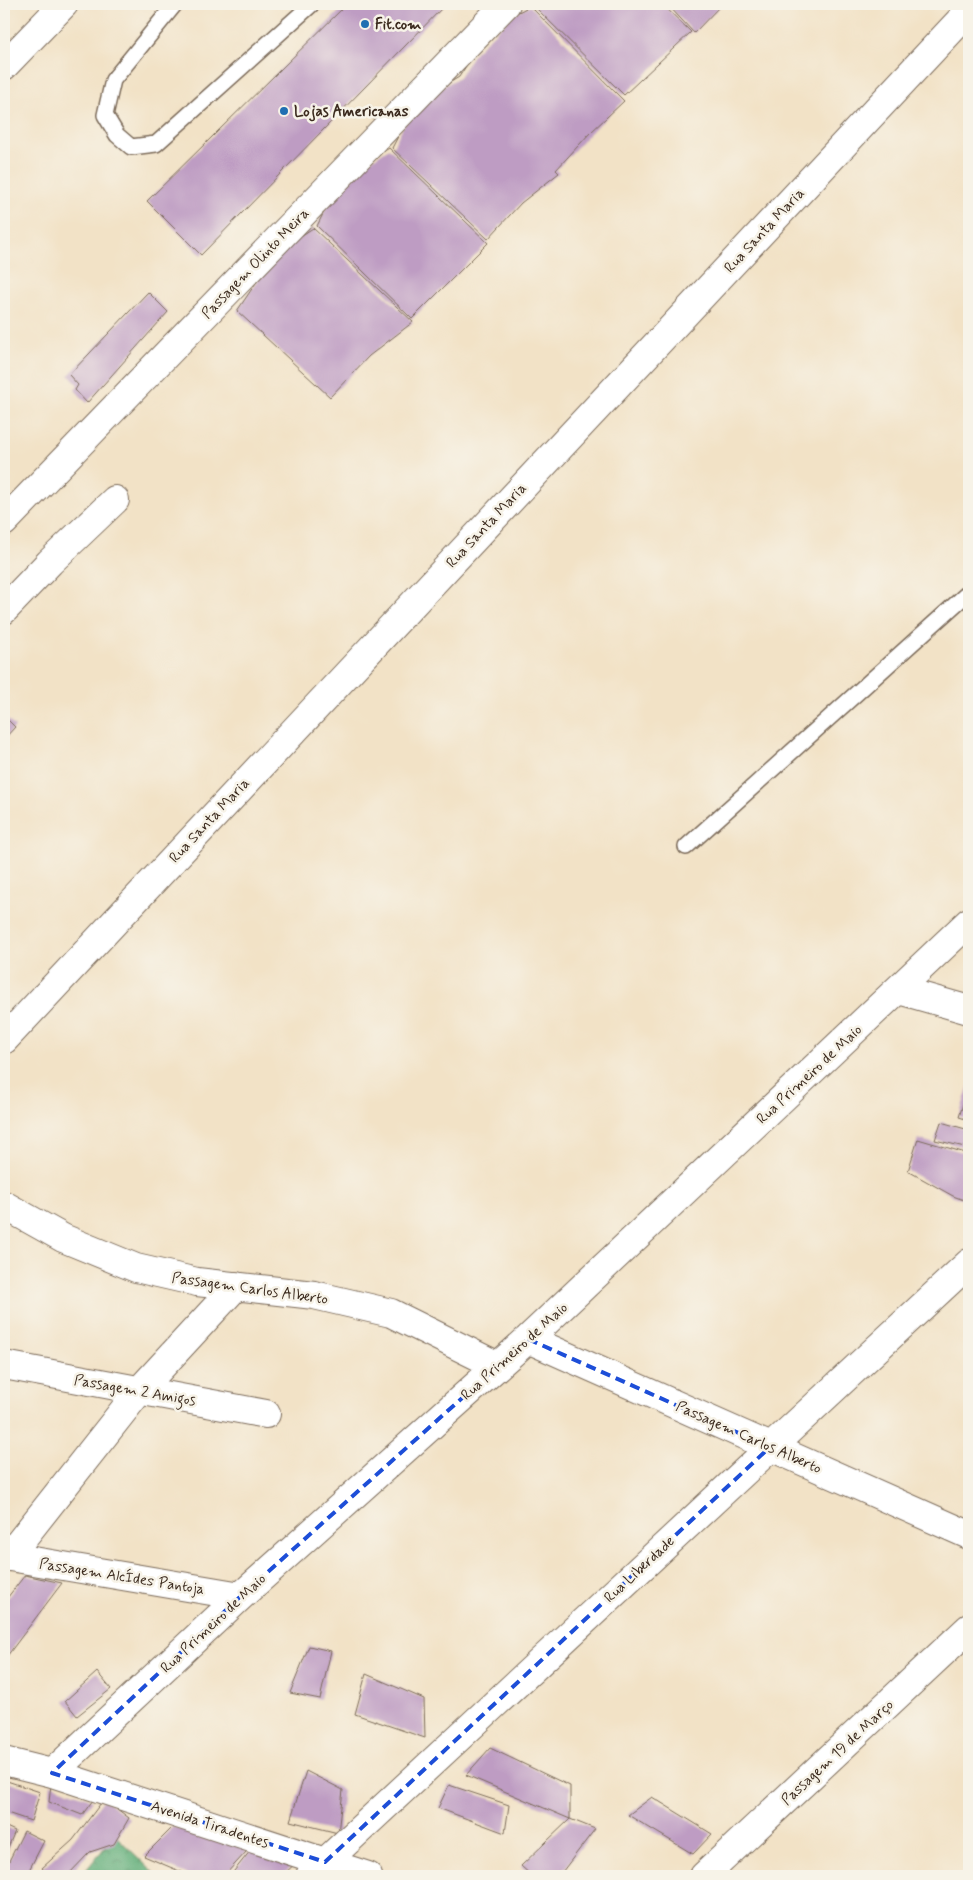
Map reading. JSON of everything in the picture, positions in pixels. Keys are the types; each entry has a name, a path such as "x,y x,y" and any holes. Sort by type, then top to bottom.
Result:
{"street":[{"path":"4,66 64,4"},
{"name":"Passagem Olinto Meira","path":"4,522 506,4"},
{"name":"Rua Santa Maria","path":"4,1040 969,10"},
{"path":"4,610 50,562 115,500"},
{"name":"Rua Primeiro de Maio","path":"52,1773 241,1596 528,1339 969,922"},
{"path":"899,990 969,1010"},
{"name":"Passagem Carlos Alberto","path":"4,1205 64,1238 136,1268 197,1282 314,1295 391,1313 498,1366"},
{"name":"Rua Liberdade","path":"318,1869 969,1263"},
{"path":"6,1556 139,1391 236,1286"},
{"name":"Passagem Carlos Alberto","path":"528,1339 969,1535"},
{"name":"Passagem 2 Amigos","path":"4,1366 266,1414"},
{"name":"Passagem AlcÍdes Pantoja","path":"6,1556 241,1596"},
{"name":"Passagem 19 de Março","path":"704,1876 969,1628"},
{"name":"Avenida Tiradentes","path":"4,1761 52,1773 318,1869 368,1876"}],"lane":[{"path":"176,4 113,80 105,115 117,135 131,147 156,144 312,4"},
{"path":"686,847 969,592"}],"highlighted area":[{"path":"528,1339 770,1447 325,1862 52,1773 241,1596"}],"green space":[{"path":"115,1835 157,1876 81,1876"}],"building":[{"path":"347,4 446,4 201,255 147,201"},
{"path":"532,4 662,4 691,32 624,95"},
{"path":"667,4 722,4 694,33"},
{"path":"530,6 624,101 590,133 556,170 559,173 521,203 488,239 392,148 404,125 433,93 459,77 475,52 513,15"},
{"path":"389,148 488,243 412,319 317,226 327,206 367,163"},
{"path":"313,228 413,322 369,356 330,397 237,311 270,262 290,243"},
{"path":"148,292 168,312 87,403 75,390 78,385 69,375"},
{"path":"4,716 15,727 4,739"},
{"path":"969,1085 969,1120 959,1117"},
{"path":"941,1122 969,1130 969,1148 935,1140"},
{"path":"918,1139 969,1154 969,1202 953,1196 908,1171"},
{"path":"25,1575 62,1583 4,1660 4,1602"},
{"path":"309,1646 331,1651 320,1699 290,1693"},
{"path":"97,1672 111,1689 77,1716 65,1701"},
{"path":"366,1674 424,1699 425,1738 355,1714"},
{"path":"490,1748 570,1786 570,1819 466,1775"},
{"path":"306,1771 343,1790 338,1833 290,1821"},
{"path":"4,1780 40,1792 31,1821 4,1812"},
{"path":"51,1784 93,1800 82,1815 49,1802"},
{"path":"449,1785 509,1805 505,1833 438,1808"},
{"path":"652,1797 712,1834 693,1854 628,1815"},
{"path":"104,1799 129,1818 114,1844 90,1852 67,1876 49,1876 42,1868 73,1840"},
{"path":"570,1819 595,1829 559,1876 532,1876 521,1866"},
{"path":"4,1826 15,1831 4,1857"},
{"path":"173,1827 231,1840 247,1851 224,1876 191,1876 144,1856"},
{"path":"24,1831 44,1841 26,1876 20,1876 5,1869"},
{"path":"255,1845 300,1859 282,1876 230,1876"}],"place":[{"name":"Fit.com","path":"365,24"},
{"name":"Lojas Americanas","path":"284,111"}]}
